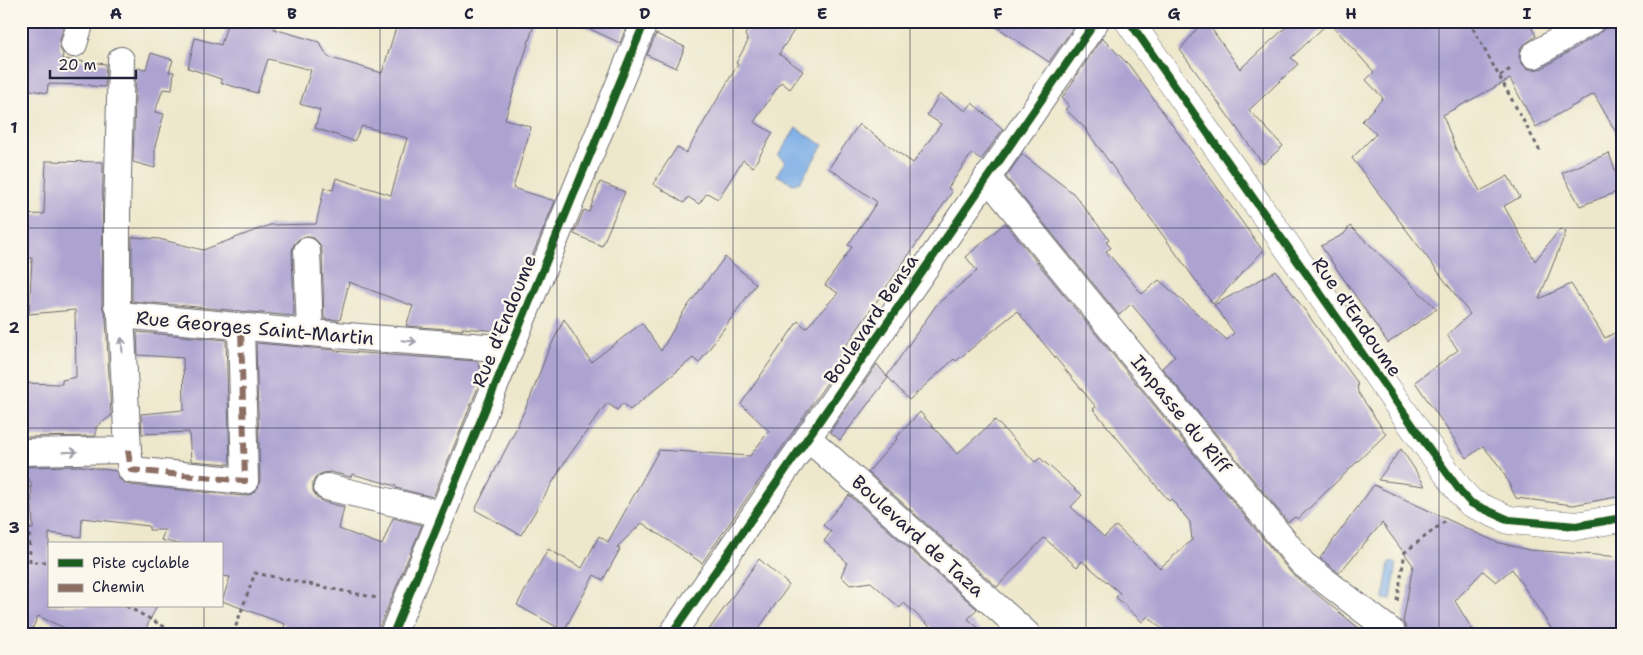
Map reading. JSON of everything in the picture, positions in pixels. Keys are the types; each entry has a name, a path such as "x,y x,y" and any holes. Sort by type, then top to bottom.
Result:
{"street":[{"name":"Rue d'Endoume","path":"393,634 645,21"},
{"name":"Boulevard Bensa","path":"672,634 809,439 987,177 1096,21"},
{"name":"Rue d'Endoume","path":"1128,21 1423,440 1471,503 1509,520 1543,524 1576,526 1622,518"},
{"path":"1534,55 1592,21"},
{"path":"121,60 117,250 117,305 121,315"},
{"name":"Impasse du Riff","path":"987,177 1303,564 1392,632"},
{"path":"307,251 310,333"},
{"name":"Rue Georges Saint-Martin","path":"241,327 245,481 131,470 128,450 121,315 241,327 510,349"},
{"name":"Boulevard de Taza","path":"809,439 1027,634"},
{"path":"25,452 128,450"},
{"path":"327,488 441,514"}],"path":[{"path":"1469,21 1541,153"},
{"path":"25,452 30,562 48,562"},
{"path":"1392,632 1406,552 1423,537 1471,503"},
{"path":"233,634 255,573 404,604"},
{"path":"130,608 178,634"}],"water":[{"path":"796,128 823,145 800,182 793,184 777,175 785,161 778,156"},
{"path":"1389,562 1397,563 1391,600 1383,599"}],"building":[{"path":"21,21 65,21 60,40 60,48 63,54 62,59 106,64 105,87 48,84 47,93 21,88"},
{"path":"228,21 276,21 274,29 319,42 328,57 382,73 398,21 535,21 505,119 531,127 513,188 555,201 501,331 406,326 413,306 349,282 340,320 324,319 322,250 314,238 307,236 299,239 294,244 292,251 294,316 132,301 132,237 159,239 203,250 270,225 316,224 324,188 333,190 336,178 391,195 407,138 362,126 354,141 315,128 320,110 300,104 311,70 268,59 257,93 221,83 221,79 188,68 195,38 221,45"},
{"path":"573,21 627,21 628,22 620,43"},
{"path":"752,21 800,21 779,54 803,71 790,89 781,82 754,122 773,133 753,167 743,160 718,199 707,193 699,204 688,197 684,203 653,184 677,147 686,153 738,64 736,63 748,41 745,35"},
{"path":"988,21 1078,21 1049,62"},
{"path":"1203,21 1206,21 1240,69 1293,21 1528,21 1536,36 1521,47 1519,56 1526,68 1534,70 1542,68 1599,34 1609,21 1622,21 1622,143 1594,94 1536,127 1510,79 1443,115 1456,150 1480,191 1508,176 1520,197 1504,206 1535,261 1560,229 1566,232 1539,299 1571,284 1605,338 1622,329 1622,496 1573,505 1516,498 1501,468 1483,446 1467,458 1415,382 1458,350 1447,335 1470,314 1352,158 1376,134 1362,121 1383,98 1366,80 1374,72 1329,22 1291,58 1298,64 1249,110 1283,146 1263,164 1180,50"},
{"path":"656,34 685,47 676,68 647,55"},
{"path":"1102,38 1129,65 1263,251 1213,304 1083,126 1065,109 1069,106 1062,98"},
{"path":"151,53 173,60 169,72 174,72 172,90 163,89 155,112 164,114 155,146 155,168 133,162 136,68 146,69"},
{"path":"940,94 966,111 972,103 1003,129 981,160 972,153 948,188 952,192 839,356 841,358 849,351 702,563 642,523 617,547 620,549 603,580 594,575 564,631 517,605 548,549 582,568 599,536 608,542 659,450 750,456 769,431 741,404 798,321 806,328 838,293 825,285 852,247 848,245 877,202 829,168 859,124 913,163 941,124 927,115"},
{"path":"1609,153 1622,190 1580,206 1562,173"},
{"path":"1022,154 1073,193 1109,239 1106,242 1111,248 1106,251 1142,294 1159,280 1227,340 1234,333 1214,305 1276,271 1357,382 1358,392 1386,434 1298,519 1295,517 1288,522 1162,368 1175,356 1131,304 1119,315 1006,177"},
{"path":"46,161 103,162 102,305 106,318 111,416 96,427 96,436 21,437 21,383 62,384 62,380 76,377 75,310 29,314 32,258 21,258 21,215 44,214"},
{"path":"600,182 625,192 602,246 574,234 584,210 589,212"},
{"path":"1005,223 1292,574 1366,634 1167,634 1148,616 1142,622 1116,597 1120,593 1082,561 1077,567 1044,538 997,587 868,472 920,412 957,454 995,420 1035,462 1040,458 1082,495 1071,507 1104,537 1116,526 1160,568 1192,540 1190,522 1171,499 1169,501 1093,409 1096,407 1017,311 956,361 954,359 909,400 887,376 937,304 977,271 966,257"},
{"path":"1350,226 1437,309 1388,343 1321,246 1344,234"},
{"path":"725,257 756,284 699,363 693,358 630,410 623,403 617,410 607,403 566,460 521,535 475,510 513,435 531,396 546,356 564,319 591,362 642,323 661,351 684,311"},
{"path":"137,332 226,340 230,464 191,461 189,432 142,434 141,414 184,410 183,358 138,355"},
{"path":"256,343 334,351 477,361 483,375 433,497 352,474 351,477 330,472 323,473 316,476 313,483 313,491 317,498 324,502 344,507 339,529 382,545 393,518 422,525 378,634 282,634 285,624 222,601 230,577 222,576 222,542 170,542 161,540 165,530 149,530 149,526 82,518 81,537 49,533 48,608 156,608 143,634 78,634 38,616 30,634 21,634 21,530 33,529 31,482 21,482 21,467 80,466 116,471 119,479 130,485 244,496 252,494 258,488 260,481"},
{"path":"877,364 888,378 840,440 830,432"},
{"path":"1401,449 1412,465 1425,486 1378,480"},
{"path":"1374,485 1496,542 1529,550 1622,557 1622,634 1555,634 1512,569 1496,582 1483,571 1455,601 1475,634 1407,634 1403,622 1413,565 1382,523 1339,573 1320,558"},
{"path":"849,495 977,609 968,619 986,634 938,634 904,603 900,608 871,582 850,585 841,576 847,562 824,541 831,532 823,525"},
{"path":"759,559 789,585 755,634 706,634"}],"marked path":[{"path":"128,450 131,470 245,481 241,327"}],"cycle path":[{"path":"393,634 645,21"},
{"path":"672,634 1096,21"},
{"path":"1129,21 1423,440 1471,503 1509,520 1576,526 1622,518"}]}
